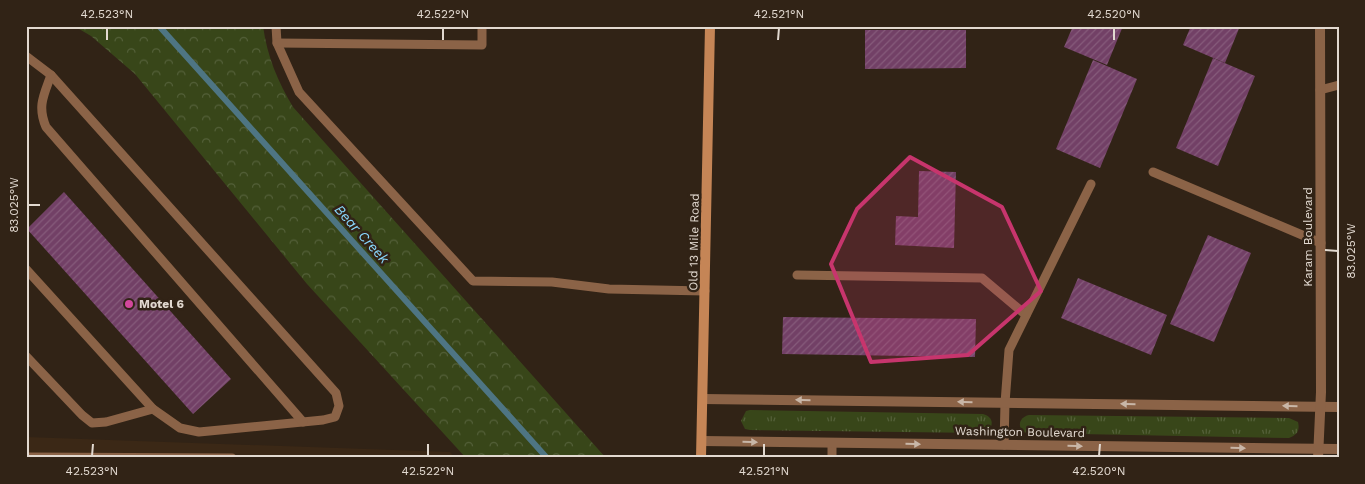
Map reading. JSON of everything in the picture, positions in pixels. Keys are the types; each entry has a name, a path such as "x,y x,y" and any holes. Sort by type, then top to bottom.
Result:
{"street":[{"name":"Old 13 Mile Road","path":"701,458 710,26"},
{"name":"Karam Boulevard","path":"1319,453 1321,406 1320,26"},
{"path":"703,399 1339,407"},
{"name":"Washington Boulevard","path":"702,441 1004,445 1319,453 1339,449"}],"lane":[{"path":"276,26 277,43 298,92 473,281 552,282 609,289 705,291"},
{"path":"277,43 482,45 482,26"},
{"path":"26,56 51,75 336,393 339,406 335,417 323,420 199,432 180,428 152,409 26,269"},
{"path":"51,75 41,103 41,116 46,127 303,422"},
{"path":"1320,90 1339,85"},
{"path":"1153,172 1321,243"},
{"path":"1004,445 1009,350 1091,184"},
{"path":"797,275 982,278 1026,315"},
{"path":"26,356 82,415 92,423 106,422 152,409"},
{"path":"832,443 832,458"},
{"path":"26,457 232,458"}],"highlighted area":[{"path":"910,157 1002,207 1041,291 968,355 871,362 831,264 857,209"}],"shaded area":[{"path":"26,437 450,452 455,458 26,458"}],"green space":[{"path":"74,26 263,26 267,48 274,68 293,107 606,458 466,458 307,284 135,74 91,36"},
{"path":"746,411 983,414 991,419 992,424 988,432 983,433 750,430 745,429 741,421"},
{"path":"1029,415 1289,418 1298,422 1299,428 1294,436 1289,438 1023,432 1020,422"}],"building":[{"path":"1073,26 1123,26 1107,65 1064,47"},
{"path":"1191,26 1240,26 1225,63 1183,45"},
{"path":"865,30 966,30 966,68 865,69"},
{"path":"1213,58 1255,76 1218,166 1176,148"},
{"path":"1093,60 1137,79 1100,168 1056,149"},
{"path":"919,171 956,172 954,248 895,245 896,216 918,217"},
{"name":"Motel 6","path":"64,192 231,379 193,414 27,229"},
{"path":"1208,235 1251,253 1214,342 1170,324"},
{"path":"1078,278 1167,315 1151,355 1061,318"},
{"path":"783,317 976,319 975,357 782,354"}],"waterway":[{"name":"Bear Creek","path":"159,26 547,458"}],"place":[{"name":"Motel 6","path":"129,304"}]}
